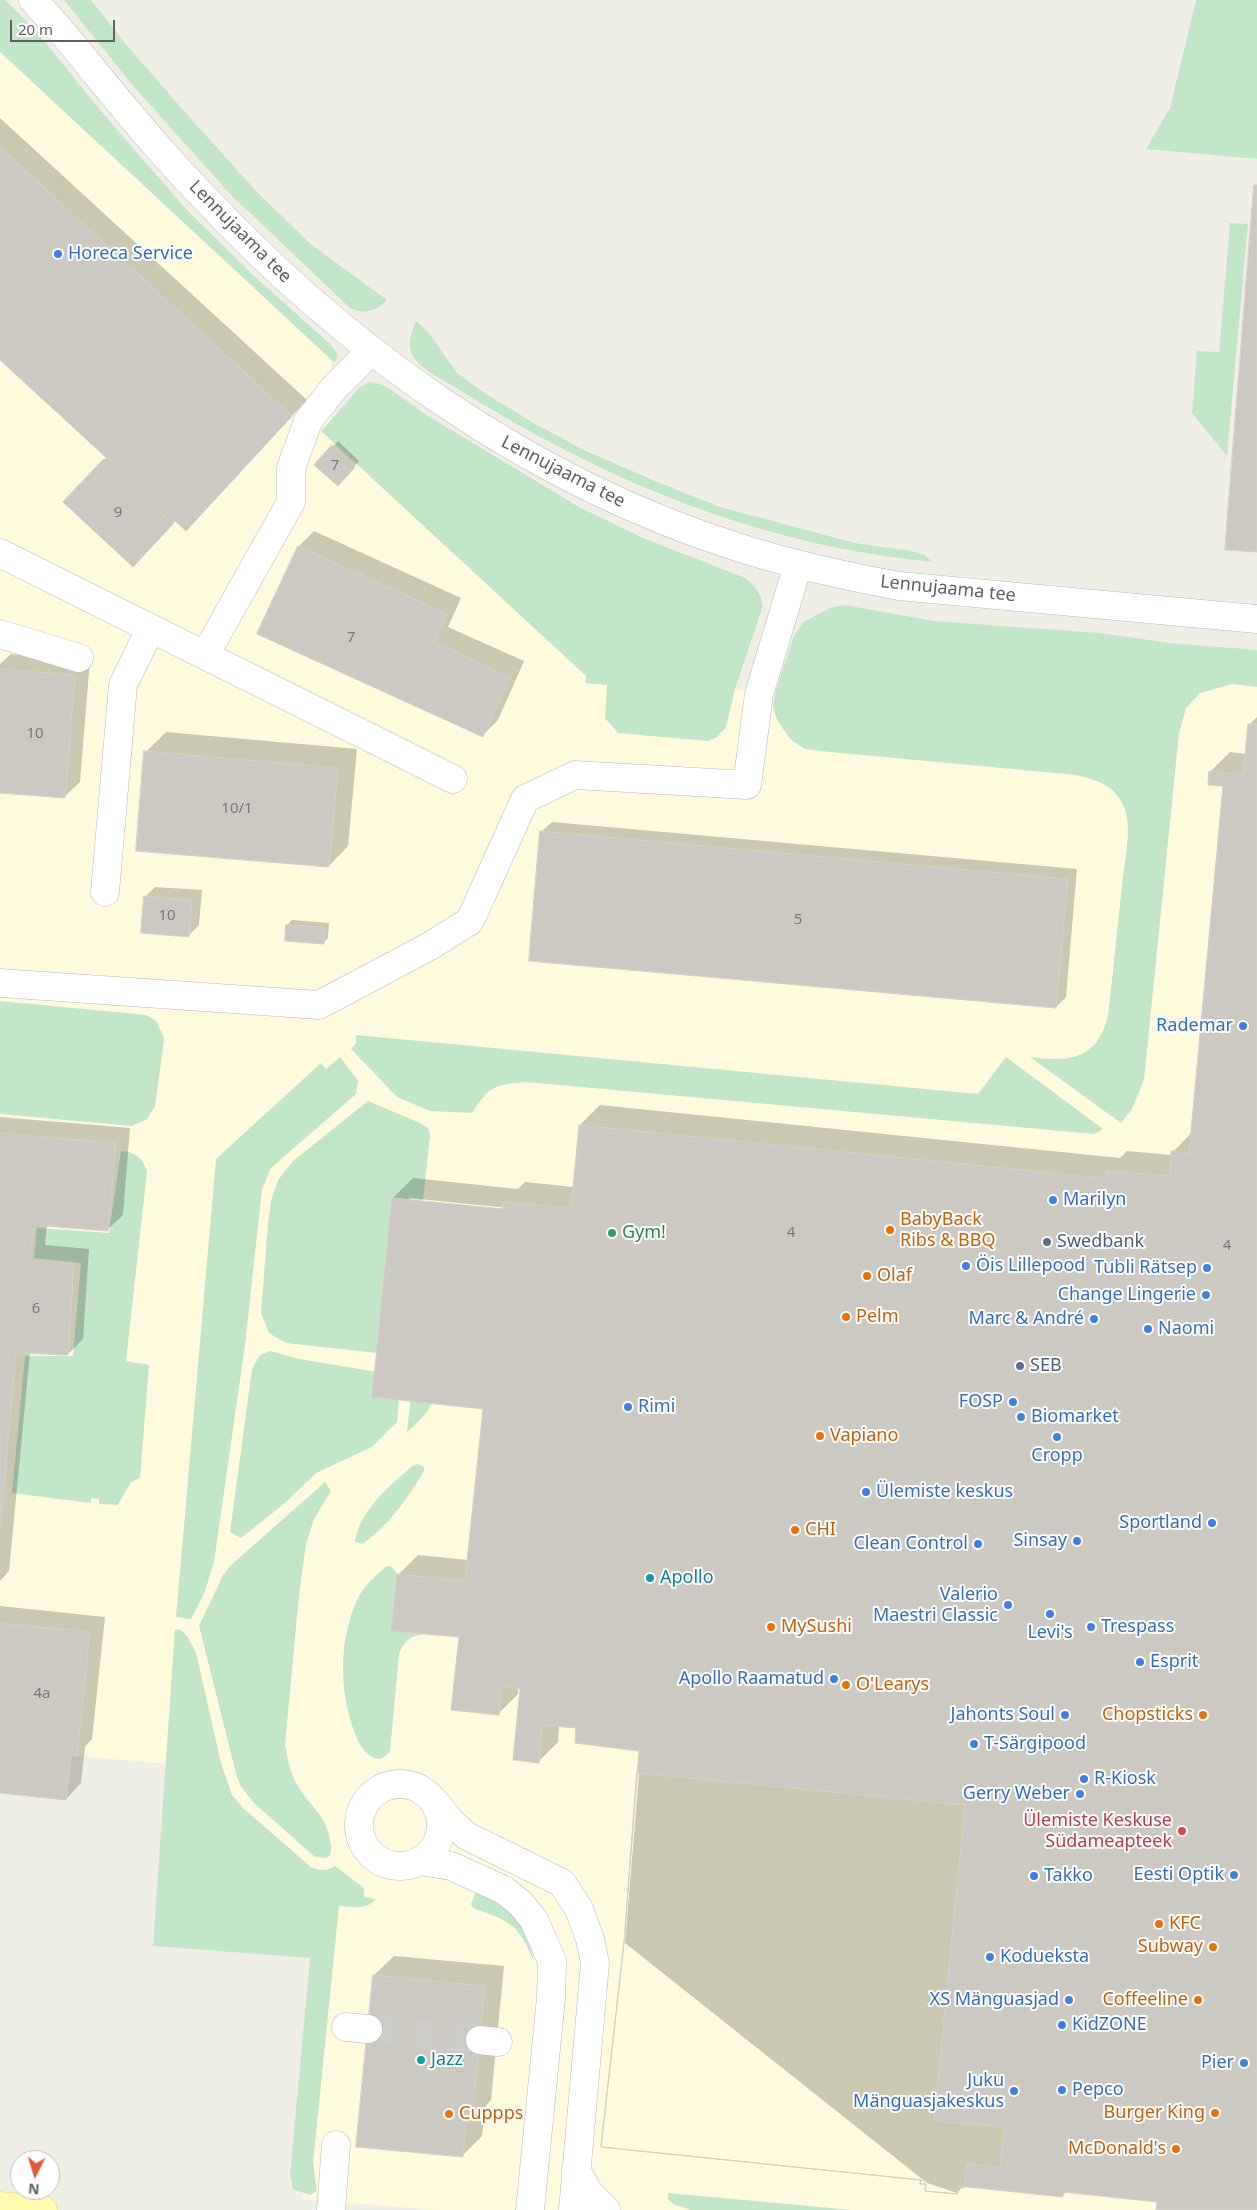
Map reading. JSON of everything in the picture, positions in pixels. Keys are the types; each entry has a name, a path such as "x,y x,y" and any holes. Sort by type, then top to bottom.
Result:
{"main road":[{"path":"0,2206 43,2210"}],"street":[{"name":"Lennujaama tee","path":"33,0 127,111 200,193 284,276 371,351 475,426 567,477 656,518 736,547 798,565 899,586 1257,619"},
{"path":"205,655 291,502 291,468 308,421 334,388 371,351"},
{"path":"0,553 453,779"},
{"path":"0,983 319,1005 430,946 470,921 525,799 575,775 747,785 759,694 798,565"},
{"path":"105,892 123,685 150,628"},
{"path":"0,634 79,658"},
{"path":"434,1802 440,1815 442,1828 439,1841 432,1852 421,1861 402,1867 389,1865 367,1851 361,1839 359,1826 360,1813 367,1801 376,1791 398,1784 419,1789 434,1802 452,1823 467,1836 562,1883 579,1909 590,1940 595,1963 573,2210"},
{"path":"421,1861 451,1866 504,1890 521,1904 534,1920 552,1961 551,1998 530,2210"},
{"path":"552,1961 595,1963"},
{"path":"331,2210 336,2146"},
{"path":"576,2170 589,2193 606,2210"}],"shaded area":[{"name":"Ülemiste keskus","path":"0,52 331,360 332,438 586,676 1154,728 1161,661 1257,673 1257,2210 436,2210 303,2199 316,1954 162,1915 166,1764 0,1749"}],"green space":[{"path":"0,0 5,0 37,32 101,111 186,209 252,274 330,344 337,353 337,359 334,362 0,52"},
{"path":"64,0 91,0 130,49 259,194 312,245 387,300 379,307 370,311 350,308 231,195 134,87"},
{"path":"1196,0 1257,0 1257,159 1146,149 1170,108"},
{"path":"1230,223 1248,224 1227,456 1192,413 1197,351 1219,352"},
{"path":"416,321 428,332 457,373 486,394 532,422 584,450 720,507 855,543 911,551 925,555 932,562 892,557 811,542 731,520 652,490 574,455 499,414 423,368 414,358 410,349 411,335"},
{"path":"370,382 390,389 428,416 579,507 643,538 743,577 754,586 759,592 763,606 735,689 726,727 717,737 708,741 618,733 605,718 607,685 586,683 586,676 321,431 360,387"},
{"path":"845,605 934,621 1099,633 1170,643 1257,650 1257,687 1232,684 1200,693 1186,708 1179,733 1144,1080 1132,1109 1121,1123 1030,1057 1058,1059 1080,1055 1097,1042 1103,1031 1108,1016 1127,846 1128,824 1124,807 1116,793 1104,785 1076,775 820,751 805,749 791,740 777,720 773,707 775,693 794,635 805,621 830,608"},
{"path":"0,1001 146,1015 156,1021 164,1038 155,1106 147,1119 132,1126 0,1114"},
{"path":"356,1035 978,1094 1006,1057 1103,1129 1094,1134 527,1082 507,1084 494,1088 484,1097 472,1113 430,1111 397,1097 351,1049 356,1043"},
{"path":"340,1057 358,1081 356,1094 271,1168 262,1189 245,1345 214,1562 204,1594 191,1619 176,1617 216,1159 321,1063 326,1069"},
{"path":"368,1101 420,1123 428,1128 430,1135 423,1200 392,1198 377,1353 286,1343 269,1333 261,1313 268,1224 271,1201 278,1180 293,1161"},
{"path":"121,1151 137,1156 143,1162 147,1171 126,1361 149,1365 140,1478 131,1482 118,1505 99,1504 99,1499 91,1498 91,1503 12,1493 25,1356 73,1356 81,1263 34,1258 37,1228 109,1233"},
{"path":"270,1351 299,1359 401,1376 397,1422 372,1447 316,1473 286,1502 241,1538 230,1532 252,1369 260,1355"},
{"path":"413,1377 439,1379 429,1409 407,1432"},
{"path":"418,1464 424,1467 424,1471 397,1511 363,1544 355,1542 358,1530 369,1509 394,1482 412,1466"},
{"path":"325,1482 331,1491 314,1519 306,1544 299,1595 285,1745 295,1781 321,1817 328,1831 331,1849 330,1855 326,1858 315,1857 256,1805 241,1787 236,1774 199,1626 223,1575 230,1566"},
{"path":"387,1566 392,1567 397,1574 391,1631 425,1634 415,1636 409,1640 403,1645 399,1654 390,1752 381,1759 371,1756 363,1750 356,1736 346,1699 343,1665 347,1632 357,1600 366,1586"},
{"path":"175,1629 181,1630 187,1636 196,1653 221,1763 232,1795 244,1809 311,1867 323,1870 335,1866 364,1888 364,1897 376,1899 364,1906 339,1906 313,2163 317,2191 310,2195 293,2189 290,2175 310,1958 153,1946"},
{"path":"477,1890 500,1904 516,1918 526,1935 534,1962 518,1931 505,1921 473,1908 471,1904"},
{"path":"668,2193 850,2210 691,2210 673,2204 668,2199"}],"building":[{"name":"Horeca Service","path":"0,147 292,416 186,531 0,360"},
{"path":"1254,185 1257,185 1257,552 1225,550"},
{"path":"332,445 355,467 338,486 314,465"},
{"path":"104,459 173,524 133,567 63,502"},
{"path":"298,546 447,614 434,642 510,677 483,737 257,634"},
{"path":"0,669 75,675 65,798 0,793"},
{"name":"Ülemiste keskus","path":"1248,724 1257,725 1257,2210 1156,2210 1157,2202 1063,2192 1063,2197 958,2186 957,2194 925,2191 926,2184 920,2184 921,2180 601,2147 624,1942 639,1751 575,1743 576,1728 542,1725 539,1763 513,1760 520,1689 501,1686 499,1715 451,1710 459,1637 391,1631 397,1574 465,1581 483,1409 372,1397 392,1198 503,1209 503,1202 571,1208 579,1125 1103,1178 1106,1178 1106,1171 1170,1176 1171,1151 1189,1153 1223,786 1208,785 1209,771 1243,775"},
{"path":"144,751 338,768 329,867 136,851"},
{"path":"540,831 1068,879 1056,1008 529,961"},
{"path":"144,896 192,900 189,937 141,933"},
{"path":"286,925 325,927 324,944 285,941"},
{"path":"0,1133 116,1143 108,1231 34,1225 30,1260 74,1264 68,1355 16,1353 0,1530"},
{"path":"0,1623 90,1632 77,1756 71,1755 66,1800 0,1793"},
{"path":"637,1773 965,1805 934,2121 1004,2127 1000,2167 967,2164 964,2188 958,2186 957,2194 925,2191 926,2184 920,2184 921,2180 601,2147 624,1942"},
{"name":"Jazz","path":"373,1975 485,1986 472,2121 466,2121 463,2157 356,2147"}],"tunnel":[{"path":"368,2029 480,2040"}],"place":[{"name":"Horeca Service","path":"58,254"},
{"name":"Rademar","path":"1243,1026"},
{"name":"Marilyn","path":"1053,1200"},
{"name":"BabyBack Ribs & BBQ","path":"890,1230"},
{"name":"Gym!","path":"612,1233"},
{"name":"Swedbank","path":"1047,1242"},
{"name":"Öis Lillepood","path":"966,1266"},
{"name":"Tubli Rätsep","path":"1207,1268"},
{"name":"Olaf","path":"867,1276"},
{"name":"Change Lingerie","path":"1206,1295"},
{"name":"Pelm","path":"846,1317"},
{"name":"Marc & André","path":"1094,1319"},
{"name":"Naomi","path":"1148,1329"},
{"name":"SEB","path":"1020,1366"},
{"name":"FOSP","path":"1013,1402"},
{"name":"Rimi","path":"628,1407"},
{"name":"Biomarket","path":"1021,1417"},
{"name":"Vapiano","path":"820,1436"},
{"name":"Cropp","path":"1057,1437"},
{"name":"Ülemiste keskus","path":"866,1492"},
{"name":"Sportland","path":"1212,1523"},
{"name":"CHI","path":"795,1530"},
{"name":"Sinsay","path":"1077,1541"},
{"name":"Clean Control","path":"978,1544"},
{"name":"Apollo","path":"650,1578"},
{"name":"Valerio Maestri Classic","path":"1008,1605"},
{"name":"Levi's","path":"1050,1614"},
{"name":"MySushi","path":"771,1627"},
{"name":"Trespass","path":"1091,1627"},
{"name":"Esprit","path":"1140,1662"},
{"name":"Apollo Raamatud","path":"834,1679"},
{"name":"O'Learys","path":"846,1685"},
{"name":"Jahonts Soul","path":"1065,1715"},
{"name":"Chopsticks","path":"1203,1715"},
{"name":"T-Särgipood","path":"974,1744"},
{"name":"R-Kiosk","path":"1084,1779"},
{"name":"Gerry Weber","path":"1080,1794"},
{"name":"Ülemiste Keskuse Südameapteek","path":"1182,1831"},
{"name":"Eesti Optik","path":"1234,1875"},
{"name":"Takko","path":"1034,1876"},
{"name":"KFC","path":"1159,1924"},
{"name":"Subway","path":"1213,1947"},
{"name":"Kodueksta","path":"990,1957"},
{"name":"XS Mänguasjad","path":"1069,2000"},
{"name":"Coffeeline","path":"1198,2000"},
{"name":"KidZONE","path":"1062,2025"},
{"name":"Jazz","path":"421,2060"},
{"name":"Pier","path":"1244,2063"},
{"name":"Pepco","path":"1062,2090"},
{"name":"Juku Mänguasjakeskus","path":"1014,2091"},
{"name":"Burger King","path":"1215,2113"},
{"name":"Cuppps","path":"449,2114"},
{"name":"McDonald's","path":"1176,2149"}]}
